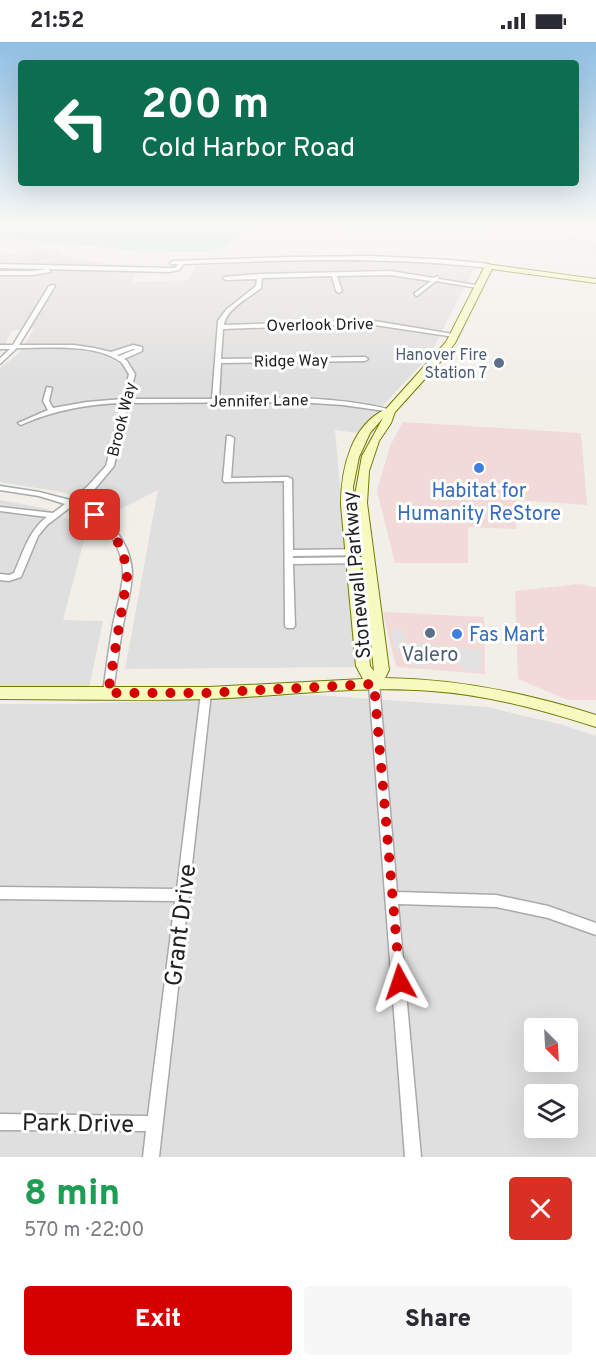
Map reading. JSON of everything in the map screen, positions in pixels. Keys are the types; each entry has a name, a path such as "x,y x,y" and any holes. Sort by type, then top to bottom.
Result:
{"street":[{"path":"226,278 242,277"},
{"path":"215,401 221,321 228,311 259,287 260,277"},
{"path":"335,277 339,291"},
{"path":"428,277 478,286"},
{"name":"Stonewall Parkway","path":"390,411 389,419 373,442 367,456 362,478 361,502 382,670 374,684 363,666 352,556 347,487 353,458 365,432 377,417 390,411 431,368 453,336 483,277"},
{"path":"568,277 596,281"},
{"path":"417,294 437,278"},
{"path":"0,362 15,347 52,286"},
{"name":"Overlook Drive","path":"221,327 368,322 453,336"},
{"name":"Brook Way","path":"0,347 89,349 122,358 131,368 127,402 110,466 90,489 52,515"},
{"path":"113,354 133,347 140,348 122,358"},
{"name":"Ridge Way","path":"218,361 365,359"},
{"path":"49,388 46,401 51,410"},
{"name":"Jennifer Lane","path":"21,423 51,410 86,404 127,402 333,399 390,411"},
{"path":"230,438 226,480 288,479 290,626"},
{"path":"0,488 43,494 72,503 95,515 109,528 119,543 127,566 127,578 108,693"},
{"path":"0,509 52,515"},
{"path":"0,577 14,577 21,572 34,536 52,515"},
{"path":"288,557 367,556"},
{"path":"0,693 206,693 374,684 421,685 466,689 549,707 596,721"},
{"path":"374,684 413,1157"},
{"name":"Grant Drive","path":"151,1157 184,895 206,693"},
{"path":"0,893 184,895"},
{"path":"392,898 496,901 548,912 596,929"},
{"name":"Park Drive","path":"0,1122 156,1124"}],"shaded area":[{"path":"0,277 135,277 133,282 189,280 190,277 469,277 430,355 357,433 335,430 356,667 125,669 158,490 111,514 91,501 61,492 0,482 0,368 19,353 34,329 12,330 0,353"},
{"path":"403,422 581,433 587,505 516,500 516,529 468,527 468,563 395,563 377,491 390,446"},
{"path":"0,500 48,509 87,529 63,620 103,621 89,688 0,687"},
{"path":"579,584 596,587 596,700 568,700 518,679 515,591"},
{"path":"383,612 484,617 485,674 396,667"},
{"path":"402,628 406,643 482,650 480,672 461,669 461,664 427,661 426,666 406,664 406,651 395,650 392,629"},
{"path":"315,695 487,707 563,725 596,736 596,1157 0,1157 0,704 72,704"}],"place":[{"name":"Hanover Fire Station 7","path":"499,363"},
{"name":"Habitat for Humanity ReStore","path":"479,468"},
{"name":"Valero","path":"430,633"},
{"name":"Fas Mart","path":"457,634"}],"route":[{"path":"95,515 113,533 124,554 127,566 108,693 206,693 374,684 400,982"}]}
